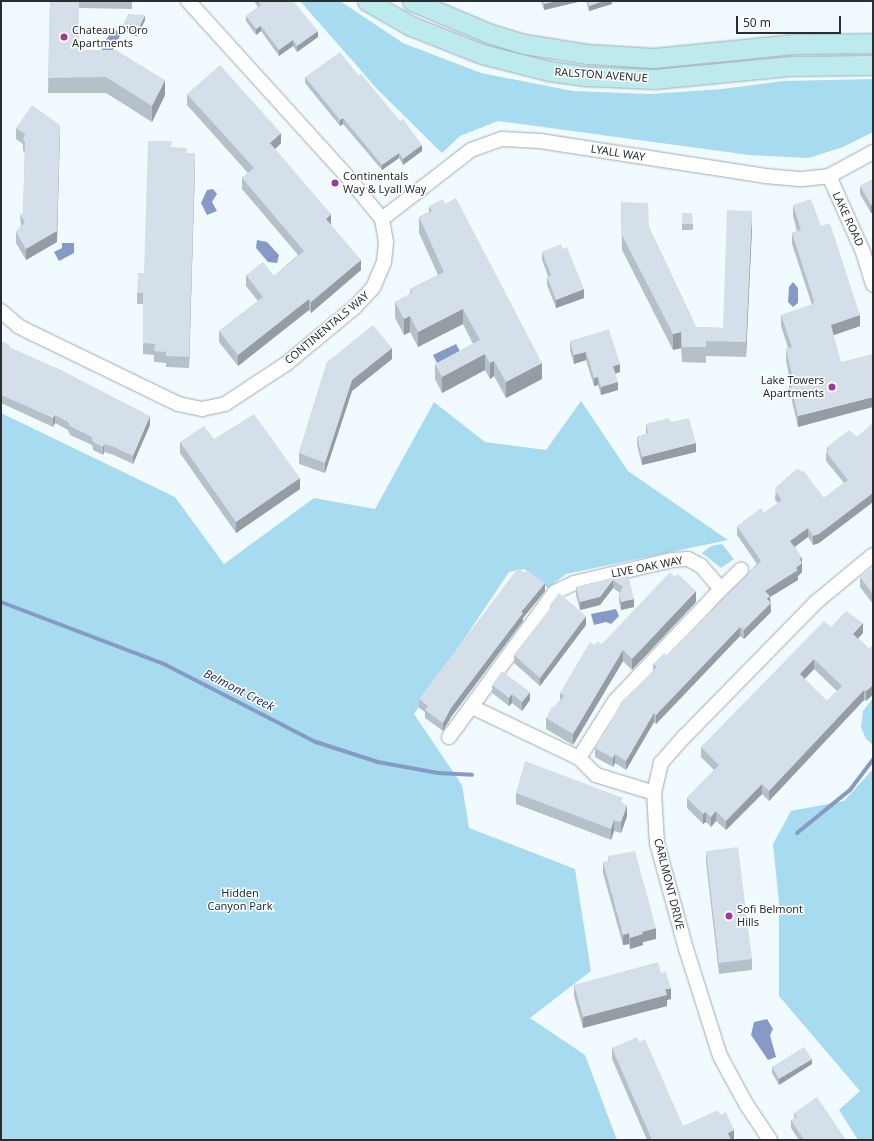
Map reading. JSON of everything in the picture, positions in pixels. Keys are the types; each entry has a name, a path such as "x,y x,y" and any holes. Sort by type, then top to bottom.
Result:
{"main road":[{"name":"RALSTON AVENUE","path":"367,1 411,26 482,54 549,71 584,76 655,79 791,66 873,65"},
{"name":"RALSTON AVENUE","path":"412,1 492,34 524,44 588,54 654,58 794,44 873,43"}],"street":[{"name":"CONTINENTALS WAY","path":"1,311 18,326 178,404 192,408 216,408 286,364 355,307 373,288 384,262 386,242 382,219 345,174 188,1"},
{"name":"LYALL WAY","path":"382,219 472,150 502,139 540,141 765,176 802,179 829,176 873,152"},
{"name":"LAKE ROAD","path":"829,176 863,252 873,285"},
{"name":"CARLMONT DRIVE","path":"770,1140 746,1104 720,1056 706,1013 657,843 654,793 661,763 684,737 815,603 873,555"},
{"name":"LIVE OAK WAY","path":"449,737 555,592 568,585 672,560 688,559 701,566 721,589"},
{"path":"579,758 615,701 721,589 741,570"},
{"path":"472,707 579,758 596,775 654,793"}],"green space":[{"path":"300,1 340,1 403,43 481,73 573,91 651,94 722,89 783,81 873,79 873,132 843,147 809,158 749,155 498,121 460,136 442,153 378,90"},
{"name":"Hidden Canyon Park","path":"581,401 628,471 728,540 566,574 548,588 524,569 509,572 414,714 462,785 469,828 575,869 591,971 530,1018 585,1055 617,1140 1,1140 1,413 175,497 224,564 314,498 375,509 434,402 485,442 546,450"},
{"path":"722,544 734,559 721,568 702,553 711,546"},
{"path":"873,698 873,745 866,739 861,727 863,711"},
{"path":"873,769 873,1140 858,1140 839,1110 860,1091 779,996 779,902 773,844 791,811 844,801"}],"shaded area":[{"path":"113,28 121,34 111,54 101,49"},
{"path":"213,189 217,194 212,202 217,211 207,215 201,203 207,190"},
{"path":"257,240 267,242 279,255 277,263 268,262 256,248"},
{"path":"62,243 74,243 74,253 59,261 54,252 62,248"},
{"path":"793,282 798,288 798,303 793,307 788,302 789,287"},
{"path":"456,344 462,355 439,367 433,355"},
{"path":"616,609 619,616 611,624 606,622 594,625 591,614"},
{"path":"767,1019 773,1029 770,1035 776,1057 768,1060 751,1035 754,1022"}],"building":[{"name":"Chateau D'Oro Apartments","path":"50,1 79,1 79,50 116,50 165,80 152,106 106,77 48,78"},
{"path":"258,1 293,1 318,31 297,46 293,40 279,50 261,26 256,29 246,16 261,5"},
{"path":"543,1 557,1 544,4"},
{"path":"588,1 604,1 589,6"},
{"path":"128,14 145,15 137,32 123,25"},
{"path":"340,52 359,76 361,74 400,121 403,119 422,145 403,159 399,153 382,165 343,118 340,120 305,77"},
{"path":"220,65 281,133 270,143 331,214 326,219 361,260 311,302 309,299 238,355 219,331 263,297 246,275 263,262 274,276 304,251 242,178 254,168 187,94"},
{"path":"32,105 60,125 57,231 26,249 16,232 25,222 20,215 23,213 25,142 23,140 25,134 16,128"},
{"path":"148,141 172,141 171,147 187,148 186,153 195,153 189,357 166,356 166,352 154,351 155,344 143,343 143,293 137,293 138,273 144,273"},
{"path":"873,179 873,204 871,205 860,186"},
{"path":"456,198 542,363 506,382 494,361 490,363 485,354 442,377 435,364 480,340 463,309 418,332 410,316 404,319 395,302 412,293 410,289 444,272 419,217 432,211 429,206 443,199 445,204"},
{"path":"811,199 821,226 830,223 860,315 831,325 841,362 873,354 873,397 798,416 789,377 792,375 786,349 792,347 781,315 813,304 814,301 792,233 801,230 793,205"},
{"path":"621,202 648,203 649,227 696,327 723,328 727,210 752,211 746,342 706,341 706,347 682,347 681,332 673,334 622,235"},
{"path":"682,213 692,213 693,224 682,224"},
{"path":"561,244 563,249 567,247 584,289 556,300 547,277 551,275 542,252"},
{"path":"373,325 392,348 352,380 325,463 299,453 327,362"},
{"path":"609,329 620,364 613,366 618,382 601,387 598,377 594,378 586,352 574,355 570,341"},
{"path":"1,341 10,345 9,347 61,370 150,416 133,456 114,447 104,444 103,447 93,442 92,437 70,426 68,422 55,415 53,418 1,395"},
{"path":"254,414 300,478 236,522 180,442 204,426 214,439"},
{"path":"669,418 670,422 689,418 696,443 642,457 637,437 648,433 646,424"},
{"path":"873,423 873,493 819,534 813,536 808,528 790,541 802,557 800,559 802,563 796,568 798,570 765,591 770,596 767,599 771,603 744,630 740,627 656,715 654,713 626,761 615,754 613,758 595,748 602,734 604,735 621,702 657,667 653,664 664,653 667,655 761,561 737,526 761,508 764,513 782,500 775,491 776,487 798,468 801,472 803,470 824,498 848,480 826,452 829,450 827,447 849,430 857,437"},
{"path":"518,568 525,573 527,570 545,583 521,612 523,613 451,708 443,723 425,710 428,706 419,699"},
{"path":"873,568 873,594 860,577"},
{"path":"670,572 675,577 678,574 696,591 632,659 623,650 573,734 546,718 552,706 554,708 564,696 560,693 590,642 595,645 597,641 602,644"},
{"path":"628,574 634,599 621,602 619,594 623,587 613,580 600,597 580,602 576,587"},
{"path":"559,593 586,616 540,678 514,655 551,607 550,605"},
{"path":"846,611 863,623 853,634 869,649 872,646 873,647 873,685 866,691 864,690 769,791 762,784 726,821 716,811 711,817 706,812 703,814 687,798 719,765 701,747 824,621 831,627","holes":["814,659 842,686 827,701 800,674"]},
{"path":"502,671 530,692 522,702 512,694 509,698 492,685"},
{"path":"525,761 623,798 621,802 627,805 621,822 614,820 611,829 516,793"},
{"name":"Sofi Belmont Hills","path":"738,847 752,959 719,963 706,851"},
{"path":"635,851 656,928 642,932 643,934 630,938 629,933 623,935 603,862 609,860 608,856"},
{"path":"658,962 661,973 666,972 671,988 665,989 667,995 583,1017 574,985"},
{"path":"637,1037 639,1042 645,1039 683,1126 718,1110 720,1115 726,1112 734,1130 728,1133 731,1140 652,1140 612,1048"},
{"path":"804,1047 812,1059 779,1079 772,1067"},
{"path":"817,1097 846,1140 804,1140 791,1120 796,1117 794,1113"}],"waterway":[{"name":"Belmont Creek","path":"1,602 164,664 316,742 378,762 438,773 472,775"},
{"name":"Belmont Creek","path":"797,833 850,790 873,760"}],"place":[{"name":"Chateau D'Oro Apartments","path":"64,37"},
{"name":"Continentals Way & Lyall Way","path":"335,183"},
{"name":"Lake Towers Apartments","path":"832,387"},
{"name":"Sofi Belmont Hills","path":"729,916"}]}
